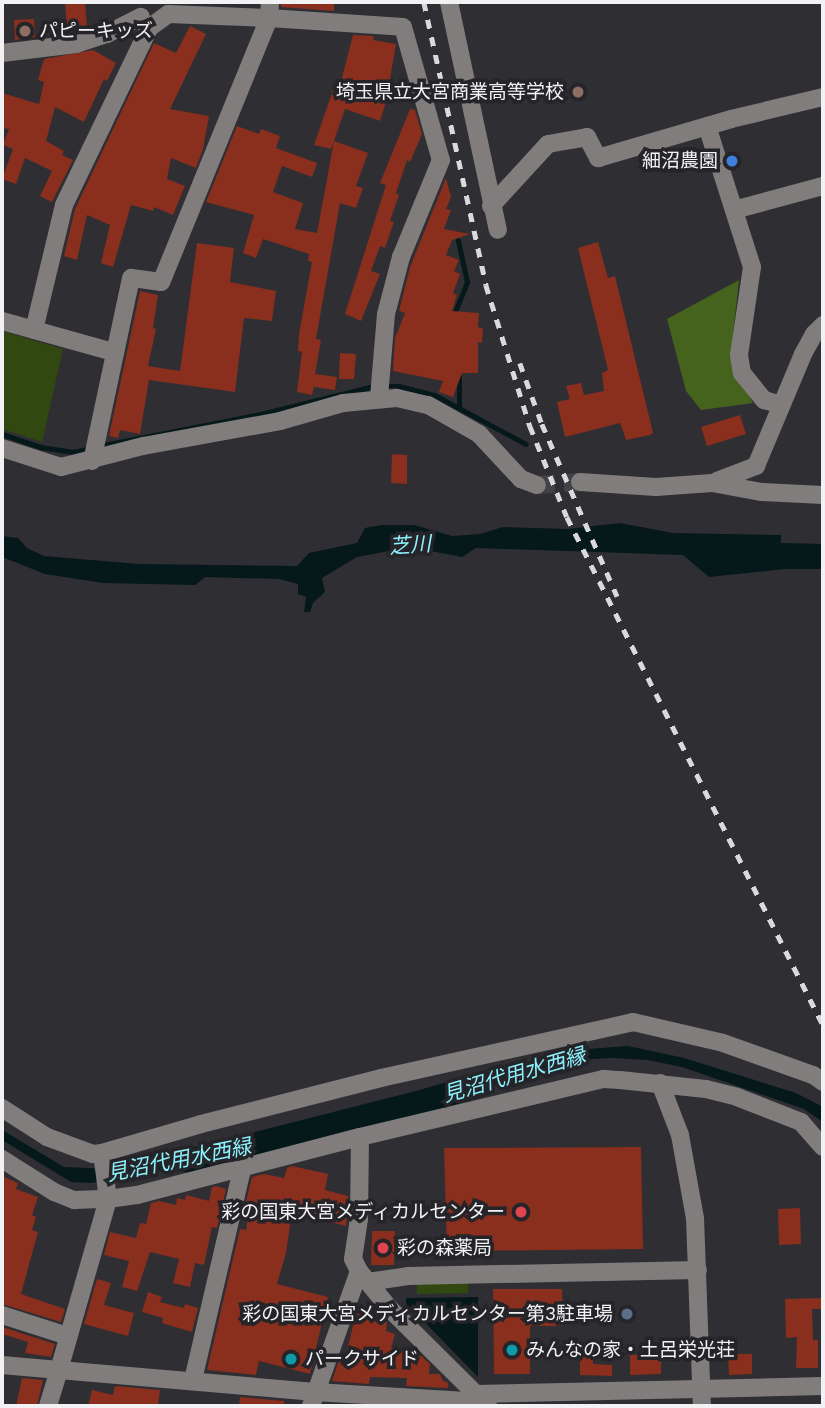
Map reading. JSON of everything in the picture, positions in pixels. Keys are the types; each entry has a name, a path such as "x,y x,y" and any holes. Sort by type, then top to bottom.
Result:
{"street":[{"path":"449,2 498,230"},
{"path":"2,53 76,44 107,34 143,16 240,8 403,27 441,160 401,257 386,314 379,397"},
{"path":"92,461 113,352 131,278 161,282 270,10"},
{"path":"34,330 64,205 143,16"},
{"path":"491,206 548,144 587,137 598,158 707,126 823,97"},
{"path":"707,126 752,267 739,355 742,373 764,400 781,405"},
{"path":"734,210 823,186"},
{"path":"2,321 113,352"},
{"path":"762,492 757,466 803,354 814,334 823,325"},
{"path":"2,448 61,467 144,446 280,421 344,403 379,397 418,403 479,433 521,479 537,485"},
{"path":"712,483 757,466"},
{"path":"580,482 656,487 712,483 762,492 823,495"},
{"path":"2,1108 47,1137 93,1154 102,1153 201,1124 381,1079 633,1022 723,1043 813,1075 823,1082"},
{"path":"3,1163 54,1192 75,1200 108,1199 242,1169 360,1137 604,1079 706,1089 770,1109 801,1122 823,1147"},
{"path":"660,1083 680,1135 688,1175 698,1270 702,1406"},
{"path":"360,1137 359,1219 353,1259 390,1309 482,1401"},
{"path":"48,1406 108,1199 102,1153"},
{"path":"192,1380 242,1169"},
{"path":"363,1276 698,1270"},
{"path":"313,1399 363,1276"},
{"path":"2,1315 68,1336"},
{"path":"2,1366 192,1380 313,1399 433,1403 702,1388 823,1386"}],"green space":[{"path":"739,280 731,353 736,373 753,403 701,410 686,391 667,319"},
{"path":"2,331 63,349 42,442 2,429"},
{"path":"468,1281 468,1293 417,1294 417,1283"}],"water":[{"name":"芝川","path":"620,523 673,533 781,535 781,543 823,544 823,569 785,569 709,577 683,555 476,548 462,557 410,547 357,557 322,578 325,592 313,603 310,612 304,612 306,597 298,594 298,584 279,579 205,577 195,585 103,583 45,574 2,557 2,536 18,538 27,548 44,556 138,564 297,566 309,553 357,543 365,528 382,525 414,525 452,536 480,534 503,527 568,529"},
{"name":"見沼代用水西縁","path":"628,1046 684,1058 796,1093 823,1107 823,1122 804,1109 682,1067 648,1060 612,1058 575,1060 477,1090 451,1094 447,1091 369,1115 362,1113 230,1150 211,1160 92,1183 71,1182 2,1140 2,1130 64,1167 110,1169 549,1057 588,1049"},
{"path":"478,1297 478,1377 406,1303 406,1298"}],"building":[{"path":"65,2 85,2 87,27 67,29"},
{"path":"281,2 334,2 334,11 281,7"},
{"path":"34,19 35,37 15,40 14,20"},
{"path":"190,26 206,34 170,109 209,116 203,149 196,168 171,158 167,179 185,186 173,215 154,207 153,211 131,205 113,267 101,263 110,225 87,215 77,260 64,256 75,209 154,43 176,53"},
{"path":"353,35 374,36 373,40 396,44 389,85 400,89 396,102 387,99 380,121 345,109 331,149 314,145 334,87 339,89"},
{"path":"93,50 116,63 107,81 104,79 84,122 55,107 46,141 64,151 62,155 73,160 52,202 40,196 52,171 25,158 16,184 2,179 13,149 3,145 9,129 2,128 2,93 39,104 44,82 38,80 44,59"},
{"path":"410,109 415,110 422,134 410,162 407,160 396,193 399,195 390,221 394,222 385,248 380,246 371,271 380,274 361,321 345,314 386,185 380,183"},
{"path":"237,126 259,134 261,129 280,136 276,148 317,163 312,177 282,166 273,192 303,203 295,229 317,233 334,141 368,153 356,186 363,188 356,208 340,203 316,339 321,340 315,374 337,377 335,390 314,387 312,395 297,392 302,352 298,351 299,334 312,262 308,261 309,254 263,239 256,258 243,253 254,215 206,202"},
{"path":"446,178 451,197 446,209 451,210 444,229 470,234 452,240 446,255 459,260 454,271 460,274 453,293 457,295 452,311 479,313 478,327 483,328 482,343 478,342 478,373 462,373 453,397 439,392 443,381 393,371 395,338 405,313 399,311 410,267"},
{"path":"598,242 608,278 615,276 653,433 626,440 620,423 565,437 557,402 570,399 566,386 581,383 584,395 604,391 602,373 608,370 578,248"},
{"path":"197,243 234,248 230,282 276,291 272,321 244,318 235,392 149,380 140,434 120,430 118,438 109,436 140,291 158,295 153,328 156,329 148,366 180,371"},
{"path":"340,353 356,354 354,379 339,379"},
{"path":"740,415 746,434 707,446 701,427"},
{"path":"392,454 407,455 407,484 391,483"},
{"path":"641,1147 643,1249 447,1251 444,1148"},
{"path":"292,1166 328,1174 325,1190 348,1196 346,1226 292,1212 286,1253 277,1284 328,1297 310,1374 259,1361 256,1375 207,1370 240,1229 246,1230 251,1203 246,1202 252,1177 264,1174 284,1178 287,1168"},
{"path":"2,1176 18,1183 16,1189 38,1197 32,1215 36,1217 32,1230 38,1232 21,1294 65,1309 61,1322 2,1304"},
{"path":"212,1187 226,1189 217,1228 212,1227 204,1265 195,1263 190,1287 173,1283 179,1259 150,1252 137,1291 122,1287 129,1261 104,1255 110,1232 136,1238 140,1223 146,1224 151,1203 159,1201 176,1205 177,1198 185,1200 186,1195 209,1201"},
{"path":"800,1208 801,1244 779,1245 778,1209"},
{"name":"彩の森薬局","path":"372,1231 395,1231 394,1265 371,1265"},
{"path":"97,1279 111,1283 104,1305 134,1313 128,1336 84,1324"},
{"name":"みんなの家・土呂栄光荘","path":"493,1289 562,1289 563,1326 530,1326 530,1374 494,1374"},
{"path":"148,1292 162,1297 160,1302 184,1308 185,1304 198,1308 192,1332 162,1323 163,1318 142,1312"},
{"path":"823,1298 823,1309 812,1309 813,1340 818,1340 818,1368 796,1368 797,1337 786,1338 785,1299"},
{"path":"356,1313 387,1322 386,1331 395,1334 391,1348 418,1353 430,1364 429,1374 440,1374 443,1381 448,1383 448,1388 406,1386 407,1378 370,1377 369,1384 332,1381 341,1354 346,1355"},
{"path":"2,1327 55,1344 51,1357 25,1353 28,1342 2,1334"},
{"path":"661,1354 661,1374 630,1375 630,1355"},
{"path":"728,1354 752,1354 752,1374 729,1375"},
{"path":"580,1355 593,1355 593,1364 612,1365 612,1376 580,1375"},
{"path":"22,1378 43,1380 37,1406 16,1406"},
{"path":"115,1386 160,1390 158,1406 88,1406 92,1390 113,1395"},
{"path":"240,1397 284,1401 284,1406 239,1406"}],"waterway":[{"path":"453,317 467,282 458,241"},
{"path":"459,377 459,407"},
{"path":"99,446 261,414 374,386"},
{"path":"383,386 399,386 435,395 526,444"},
{"path":"2,434 41,447 73,452 91,448"},
{"name":"見沼代用水西緑","path":"189,1161 365,1119 482,1084"}],"tunnel":[{"path":"537,485 580,482"}],"railway":[{"path":"424,2 486,285 530,426 567,517 823,1025"},
{"path":"520,363 542,424 617,596"}],"place":[{"name":"パピーキッズ","path":"25,31"},
{"name":"埼玉県立大宮商業高等学校","path":"578,92"},
{"name":"細沼農園","path":"732,161"},
{"name":"彩の国東大宮メディカルセンター","path":"521,1212"},
{"name":"彩の森薬局","path":"383,1248"},
{"name":"彩の国東大宮メディカルセンター第3駐車場","path":"627,1314"},
{"name":"みんなの家・土呂栄光荘","path":"512,1350"},
{"name":"パークサイド","path":"291,1359"}]}
